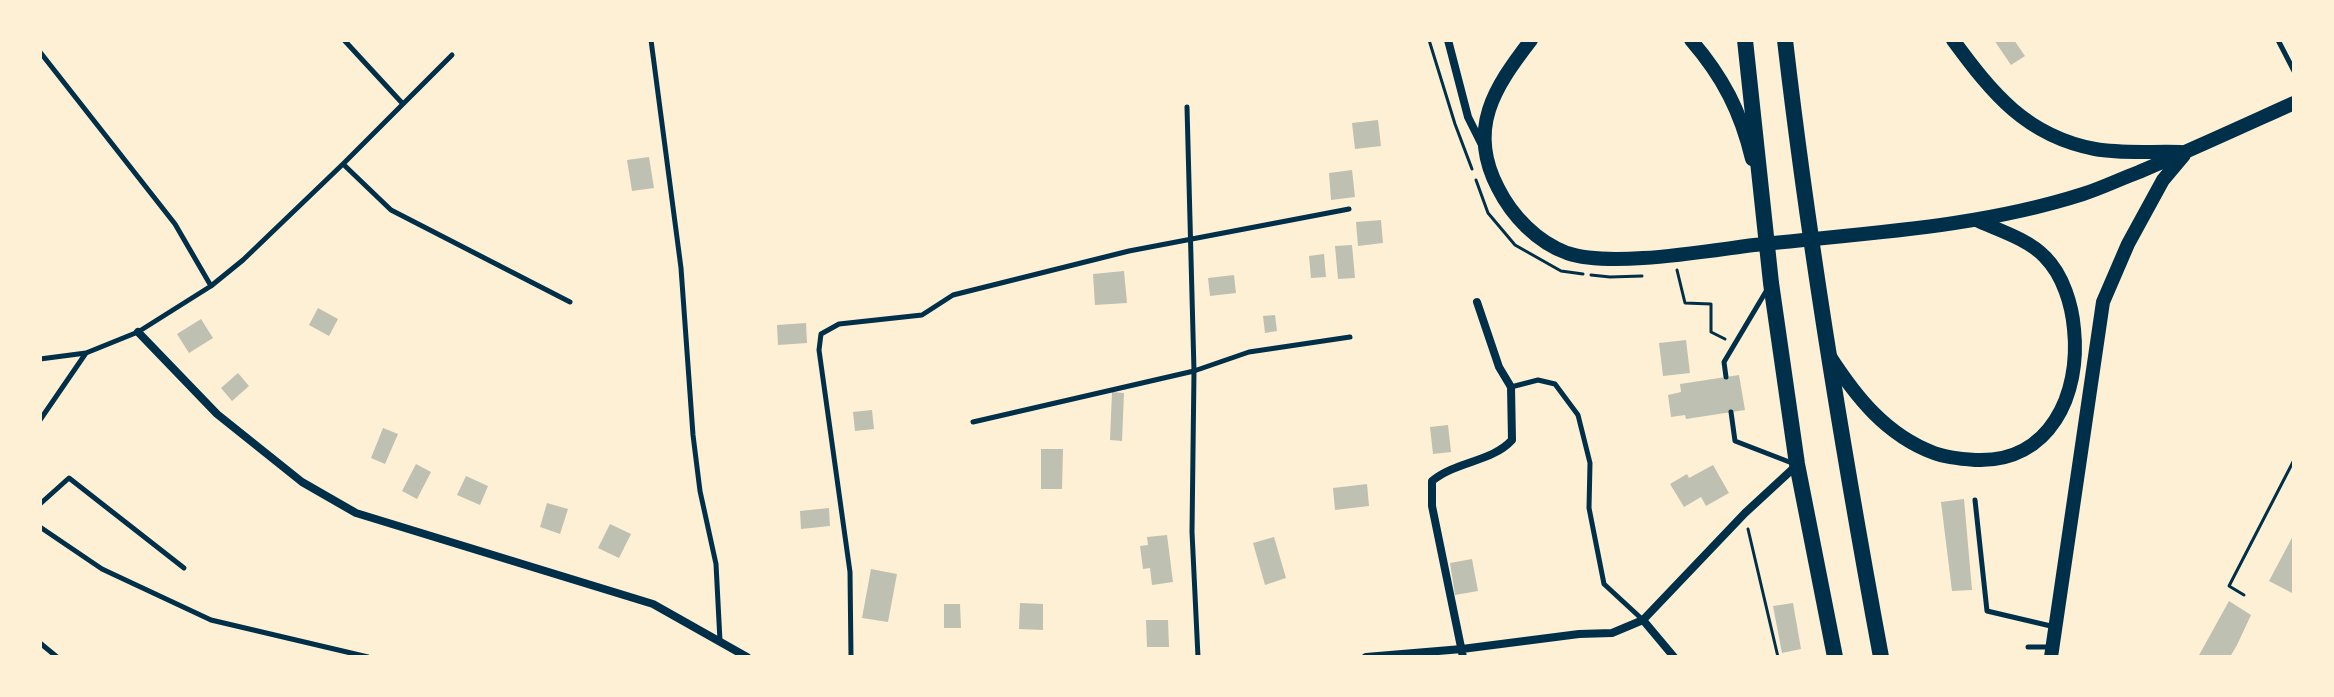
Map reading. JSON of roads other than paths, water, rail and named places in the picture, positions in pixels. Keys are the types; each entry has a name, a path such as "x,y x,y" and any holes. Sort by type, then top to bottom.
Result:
{"main road":[{"path":"1537,40 1526,46 1494,94 1485,126 1483,149 1502,196 1520,220 1546,243 1567,253 1589,258 1617,259 1681,253 1999,217 2085,194 2294,103"},
{"path":"1691,40 1735,103 1746,134 1761,208"},
{"path":"1745,40 1761,208 1797,464 1835,657"},
{"path":"1785,40 1827,351 1881,657"},
{"path":"1953,40 1986,86 2025,120 2061,141 2098,149 2185,153"},
{"path":"2052,652 2103,302 2128,244 2163,180 2185,153"},
{"path":"1827,351 1851,389 1875,417 1904,438 1934,453 1959,459 2001,458 2038,440 2058,416 2070,389 2075,364 2073,315 2066,293 2045,256 1975,220"}],"street":[{"path":"1448,40 1468,117 1483,149"},
{"path":"1462,653 1432,506 1432,481 1445,470 1504,449 1512,440 1511,387 1499,367 1477,302"},
{"path":"138,332 217,414 302,482 356,513 653,604 747,657"},
{"path":"1366,657 1462,653 1579,634 1612,633 1643,620 1745,513 1797,464"},
{"path":"1643,620 1674,657"}],"lane":[{"path":"344,40 403,104"},
{"path":"651,40 681,268 693,435 700,491 716,564 720,642"},
{"path":"2278,40 2294,71"},
{"path":"40,52 175,224 211,286"},
{"path":"40,359 86,353 138,332 211,286 243,260 452,55"},
{"path":"1187,107 1194,371 1192,532 1198,657"},
{"path":"343,164 391,210 570,302"},
{"path":"851,657 850,572 819,350 821,334 839,324 922,315 953,295 1129,251 1349,209"},
{"path":"1726,377 1724,362 1771,283"},
{"path":"973,422 1194,371 1249,352 1350,337"},
{"path":"40,420 86,353"},
{"path":"1511,387 1538,380 1555,384 1578,415 1590,463 1589,508 1604,584 1643,620"},
{"path":"1731,412 1735,441 1797,464"},
{"path":"40,504 69,478 184,568"},
{"path":"1975,500 1987,611 2056,627"},
{"path":"40,527 102,569 211,620 368,657"},
{"path":"40,643 57,657"},
{"path":"2028,647 2052,652"}]}
